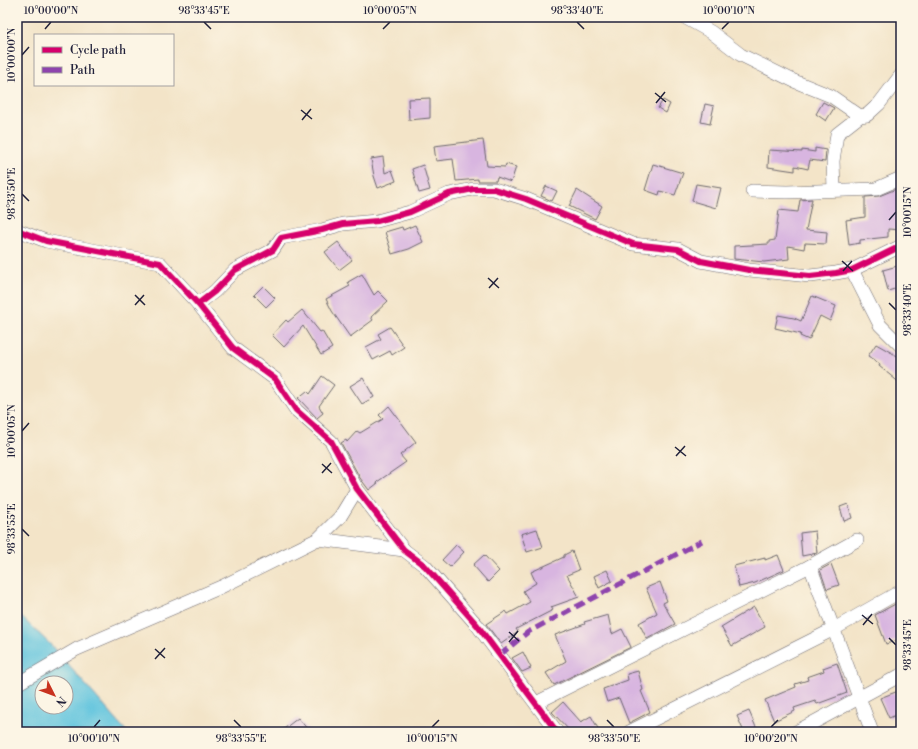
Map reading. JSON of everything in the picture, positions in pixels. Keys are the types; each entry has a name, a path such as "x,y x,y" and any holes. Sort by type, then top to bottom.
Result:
{"street":[{"path":"684,17 711,32 741,55 794,81 831,96 860,116"},
{"path":"834,190 833,161 837,134 860,116 867,115 879,104 901,75"},
{"path":"752,191 787,192 876,189 901,178"},
{"path":"198,304 215,291 235,270 272,250 280,238 322,230 343,224 377,221 410,212 449,194 473,189 494,189 526,199 633,244 678,249 700,261 749,270 810,276 852,270 901,246"},
{"path":"17,230 46,241 160,263 198,304 234,348 275,379 296,410 331,441 358,489 404,550 425,566 477,625 557,732"},
{"path":"852,270 880,325 901,346"},
{"path":"17,684 77,649 221,587 318,539 340,516 358,489"},
{"path":"318,539 404,550"},
{"path":"536,703 810,566 857,540"},
{"path":"810,566 872,732"},
{"path":"629,732 834,629 901,591"},
{"path":"796,732 901,675"}],"water":[{"path":"17,613 49,643 127,732 17,732"}],"building":[{"path":"430,98 430,118 409,120 408,99"},
{"path":"663,100 670,104 666,113 658,108"},
{"path":"823,102 834,108 826,121 816,114"},
{"path":"705,104 714,106 710,124 701,122"},
{"path":"483,140 487,166 505,167 506,164 516,167 511,182 497,177 496,181 478,181 478,179 456,181 453,159 436,161 434,146"},
{"path":"815,148 826,150 825,162 810,160 808,169 795,166 795,171 768,167 769,150 802,152 802,150 815,152"},
{"path":"383,157 385,173 392,170 396,181 378,188 371,159"},
{"path":"653,164 683,173 675,195 660,191 659,195 645,190"},
{"path":"423,165 430,190 419,193 412,169"},
{"path":"696,184 721,188 716,208 692,201"},
{"path":"546,186 557,191 552,201 541,196"},
{"path":"901,187 901,230 888,229 888,237 860,240 860,243 849,245 846,220 865,217 865,197 879,196"},
{"path":"577,190 602,206 595,219 569,206"},
{"path":"812,199 806,230 827,232 826,244 805,243 804,249 788,246 789,259 764,262 734,259 734,246 769,244 769,241 775,240 779,210 798,212 800,200"},
{"path":"415,225 423,242 409,249 392,254 385,232 402,227 403,230"},
{"path":"338,242 352,260 339,270 325,252"},
{"path":"901,265 901,287 888,291 883,270"},
{"path":"362,274 374,295 378,291 388,301 371,317 373,320 350,337 332,311 326,299 350,286 348,282"},
{"path":"263,286 275,298 266,307 254,295"},
{"path":"812,296 836,306 830,321 820,316 809,340 800,336 801,334 775,328 778,315 801,321"},
{"path":"302,310 320,332 322,331 332,348 321,355 303,326 284,347 272,335 286,320 288,322"},
{"path":"390,327 404,347 392,355 390,351 373,360 366,347 381,339 378,334"},
{"path":"876,344 901,358 901,384 879,366 880,364 868,356"},
{"path":"322,376 334,385 319,406 323,413 317,418 298,398 307,391 310,394"},
{"path":"363,378 374,397 362,404 350,386"},
{"path":"389,406 416,442 400,455 406,462 377,482 378,483 369,490 360,478 341,443 346,440 347,442 357,431 360,433 383,419 379,415"},
{"path":"848,504 852,518 844,521 840,507"},
{"path":"537,529 543,547 527,552 521,534"},
{"path":"815,531 817,553 802,556 800,533"},
{"path":"456,545 464,552 450,567 442,560"},
{"path":"572,551 579,570 567,575 579,597 551,607 553,610 516,629 518,632 501,644 486,624 506,611 508,614 530,602 523,591 536,583 531,572 564,557 564,555"},
{"path":"484,555 499,571 488,582 473,565"},
{"path":"778,555 784,570 755,583 739,587 734,566 765,558 765,560"},
{"path":"831,564 839,585 827,589 820,570"},
{"path":"607,570 612,581 599,588 594,576"},
{"path":"660,582 667,601 663,603 675,624 647,639 639,623 657,613 646,588"},
{"path":"901,601 901,639 886,644 875,615"},
{"path":"754,607 765,627 732,646 721,627"},
{"path":"608,615 612,634 622,629 631,647 554,685 546,673 566,661 555,635 585,624 584,622"},
{"path":"523,652 531,668 522,672 512,658"},
{"path":"837,663 847,693 817,704 815,701 794,708 795,711 774,721 765,700 796,687 795,684 808,680 807,677 824,671 823,668"},
{"path":"638,671 643,690 641,691 650,712 629,723 619,698 607,702 603,689 628,680 627,674"},
{"path":"901,690 901,713 889,718 880,698"},
{"path":"563,702 581,722 591,716 600,732 571,732 552,712"},
{"path":"749,711 758,732 744,732 737,716"},
{"path":"298,718 310,732 280,732"}],"marked path":[{"path":"500,655 528,632 702,541"}],"cycle path":[{"path":"17,230 46,241 160,263 198,304 215,291 235,270 273,250 281,238 322,230 343,224 377,221 410,212 449,194 473,189 494,189 526,199 633,244 678,249 701,261 749,270 810,276 836,273 852,270 901,246"},
{"path":"198,304 233,348 275,379 296,410 331,441 357,489 404,550 425,566 477,625 557,732"}]}
